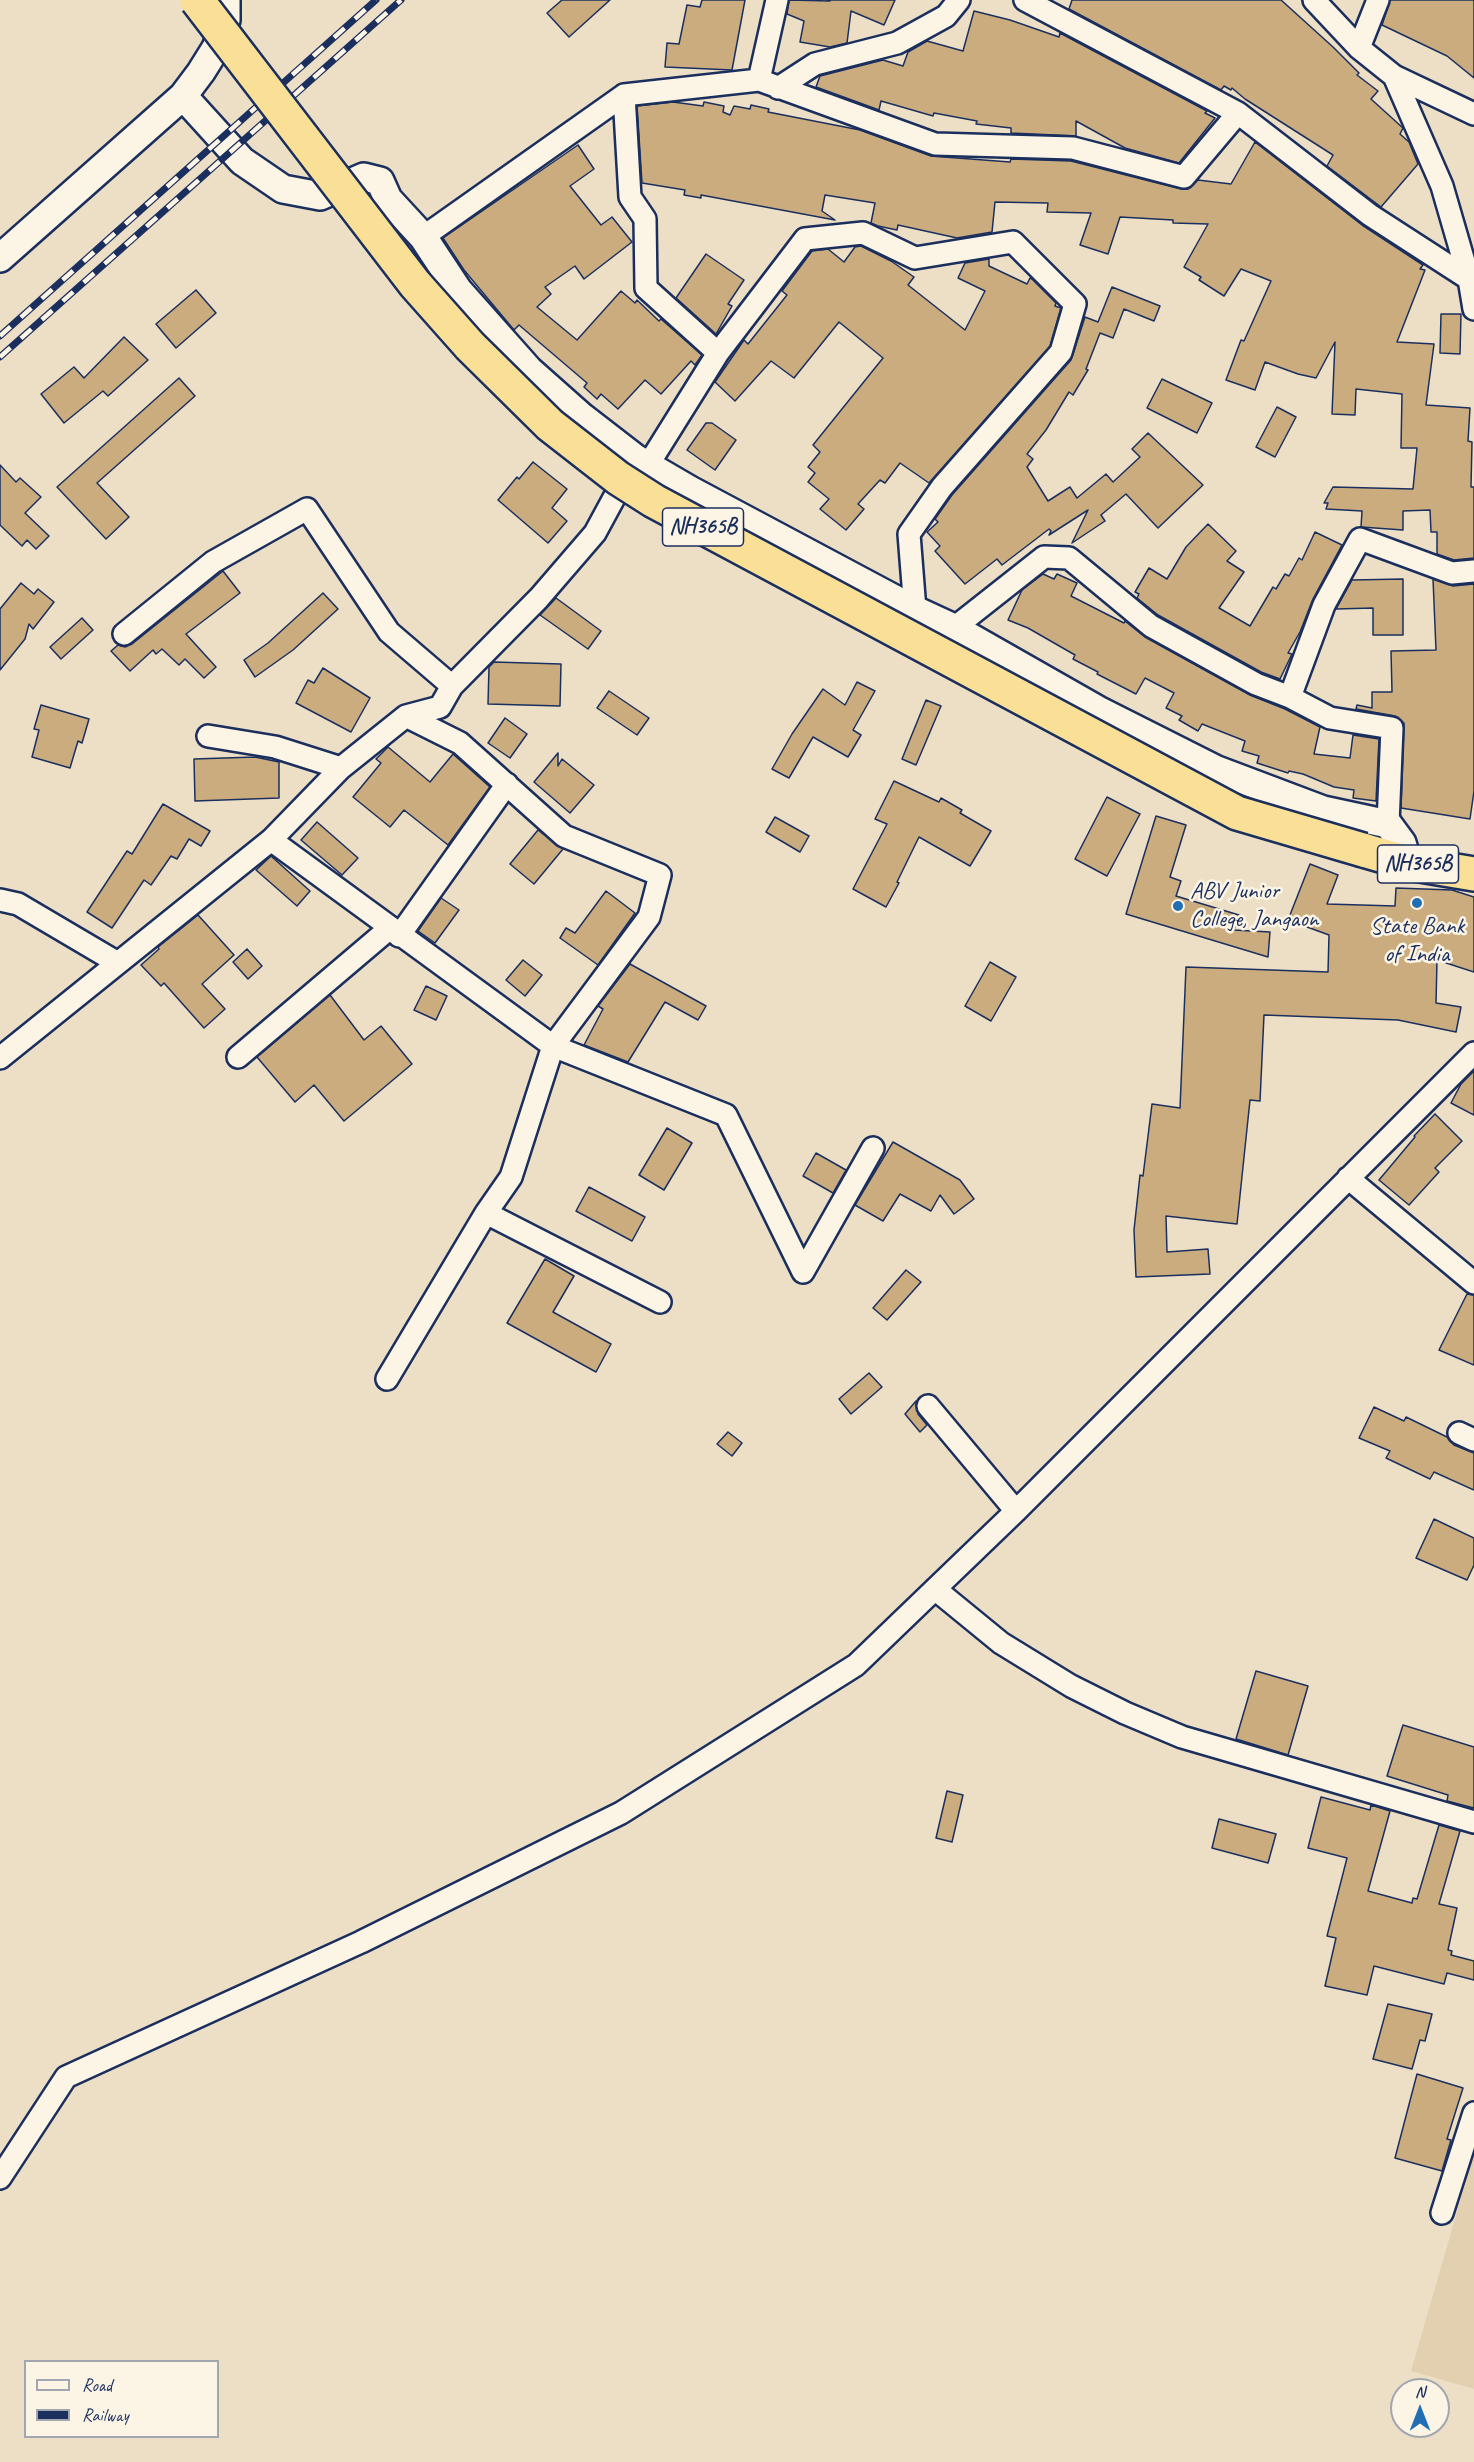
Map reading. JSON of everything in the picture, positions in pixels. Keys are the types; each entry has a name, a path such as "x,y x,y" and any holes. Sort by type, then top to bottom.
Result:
{"highway":[{"name":"NH365B","path":"197,0 415,284 470,346 550,425 618,478 654,501 1237,813 1408,863 1474,874"}],"street":[{"path":"0,258 183,96 216,48 226,20 226,0"},
{"path":"768,84 777,0"},
{"path":"423,237 624,95 768,84 815,64 897,43 946,16 959,0"},
{"path":"1025,0 1238,113 1370,215 1469,279"},
{"path":"1314,0 1359,48 1394,76 1474,114"},
{"path":"1359,48 1378,0"},
{"path":"1394,76 1443,186 1469,279 1474,306"},
{"path":"768,84 934,144 1073,148 1184,177 1238,113"},
{"path":"624,95 630,198 645,219 646,288 718,353"},
{"path":"183,96 242,161 283,189 320,196 364,177 380,181 388,199 423,237 458,290 529,370 582,417 641,462 915,610 954,628 1098,710 1217,770 1323,810 1388,824"},
{"path":"0,1058 271,840 341,768 406,716 440,707 452,686 539,597 595,533 641,462 718,353 805,239 862,233 915,258 1013,242 1075,304 1061,352 942,487 909,534 915,610"},
{"path":"124,634 213,562 307,509 389,632 452,686"},
{"path":"1290,697 1324,605 1360,539 1452,573 1474,571"},
{"path":"954,628 1044,557 1069,558 1151,626 1256,684 1290,697 1330,718 1392,728 1388,824 1402,843 1408,863"},
{"path":"387,1379 486,1213 511,1177 553,1046 649,917 660,875 564,836 460,743 406,716"},
{"path":"208,736 276,747 341,768"},
{"path":"238,1057 394,932 507,784"},
{"path":"271,840 553,1046 726,1115 803,1272 873,1148"},
{"path":"0,900 18,904 118,963"},
{"path":"0,2178 66,2077 361,1942 621,1813 856,1665 1016,1511 1474,1053"},
{"path":"1348,1178 1474,1283"},
{"path":"486,1213 660,1302"},
{"path":"928,1406 1016,1511"},
{"path":"935,1589 1000,1643 1071,1686 1125,1713 1182,1737 1474,1822"},
{"path":"1442,2213 1474,2113"}],"shaded area":[{"path":"1474,2153 1474,2389 1450,2382 1450,2378 1436,2378 1411,2371"}],"building":[{"path":"562,0 610,0 569,37 547,13"},
{"path":"702,0 745,0 732,70 665,67 667,43 679,44 687,5 700,7"},
{"path":"789,0 895,0 884,25 851,11 847,43 830,47 800,42 804,21 787,14"},
{"path":"1072,0 1281,0 1333,47 1359,73 1357,75 1378,91 1371,99 1403,128 1400,134 1409,142 1418,164 1381,207 1327,166 1333,155 1245,99 1232,88 1231,90 1224,86 1221,90 1069,9"},
{"path":"1390,0 1474,0 1474,78 1447,56 1382,25"},
{"path":"974,11 1010,20 1059,37 1060,33 1207,111 1205,113 1215,118 1179,163 1125,148 1076,121 1076,136 1011,133 1011,128 976,124 977,121 934,113 933,116 881,101 879,110 816,87 820,76 883,60 903,66 908,52 927,41 963,51"},
{"path":"673,102 703,106 704,102 724,106 723,112 730,115 734,106 750,109 751,105 769,109 768,112 860,130 931,156 1010,162 1011,159 1071,161 1181,189 1188,189 1198,180 1231,184 1255,142 1362,225 1423,265 1420,269 1425,270 1397,342 1434,344 1426,405 1470,408 1468,441 1472,442 1474,558 1454,560 1437,554 1437,532 1431,532 1430,510 1403,511 1403,530 1361,527 1362,511 1326,509 1328,503 1324,503 1333,487 1413,489 1417,448 1401,448 1402,394 1356,389 1355,415 1332,414 1335,342 1316,378 1265,362 1255,390 1226,380 1241,340 1244,341 1271,281 1241,269 1224,296 1199,280 1201,277 1184,267 1208,224 1120,217 1108,254 1080,245 1091,213 1047,212 1048,203 995,202 992,232 957,238 898,225 897,230 878,226 871,223 875,203 825,195 822,211 835,220 701,195 701,198 684,195 685,190 642,183 637,106"},
{"path":"578,145 594,169 570,186 601,225 612,217 632,242 584,279 575,266 545,287 551,294 537,307 577,340 621,291 635,303 637,300 659,321 661,319 702,355 695,365 691,361 661,394 645,380 618,409 601,394 597,399 584,387 587,383 519,325 514,330 464,270 443,238"},
{"path":"861,246 891,261 914,277 908,285 965,330 985,291 958,278 965,263 989,259 989,266 1027,284 1030,278 1056,303 1055,306 1061,308 1050,346 929,483 900,463 885,483 880,480 858,504 864,509 846,530 820,509 829,499 808,482 815,473 808,467 820,452 813,445 883,358 839,322 794,378 771,361 735,401 715,382 744,340 748,344 787,295 782,291 812,251 828,249 844,262 855,247"},
{"path":"706,254 744,280 728,304 732,306 716,334 676,298"},
{"path":"1112,287 1160,306 1154,321 1124,309 1113,338 1100,333 1086,369 1088,370 1073,395 1069,392 1046,430 1027,454 1033,459 1027,467 1048,501 1070,487 1077,498 1106,474 1113,482 1140,457 1132,449 1148,433 1203,485 1158,528 1126,494 1101,515 1105,521 1072,543 1088,510 1049,535 1051,531 1049,529 1002,565 997,559 965,584 935,551 940,546 927,532 938,522 935,519 952,495 1071,360 1085,317 1098,322"},
{"path":"196,290 216,313 176,348 156,324"},
{"path":"1441,314 1461,314 1460,354 1440,353"},
{"path":"124,337 148,360 108,396 103,391 64,423 41,394 74,367 84,378"},
{"path":"179,378 195,396 97,483 129,517 106,539 57,487"},
{"path":"1162,379 1212,403 1197,433 1147,408"},
{"path":"1277,407 1296,417 1275,457 1256,447"},
{"path":"706,423 712,423 736,440 715,470 687,450"},
{"path":"533,462 567,489 552,508 567,521 548,543 498,500"},
{"path":"0,465 16,482 20,478 41,497 25,513 49,536 36,549 27,540 22,546 0,525"},
{"path":"1208,524 1236,551 1227,561 1244,572 1219,608 1250,626 1273,587 1276,589 1285,574 1289,576 1299,558 1302,560 1315,532 1342,545 1288,653 1292,654 1280,679 1261,672 1158,615 1137,598 1139,594 1135,592 1149,568 1167,579 1186,547"},
{"path":"223,571 240,593 186,634 216,667 204,678 185,659 179,665 162,649 156,654 153,650 130,671 111,651 118,645 125,647 132,644"},
{"path":"1043,574 1054,579 1057,574 1077,583 1071,596 1124,623 1125,621 1145,637 1250,695 1285,709 1320,727 1314,754 1350,758 1353,735 1379,739 1376,801 1353,798 1354,790 1334,787 1303,774 1289,771 1288,773 1257,763 1259,756 1242,751 1245,741 1202,724 1198,731 1179,720 1182,716 1166,708 1174,693 1145,678 1136,694 1073,659 1075,655 1028,628 1008,620 1022,590"},
{"path":"1403,579 1403,635 1373,635 1373,608 1336,609 1352,580"},
{"path":"1433,579 1453,586 1474,584 1474,791 1470,819 1401,808 1404,723 1395,716 1356,709 1357,705 1372,708 1372,692 1392,692 1391,651 1436,650"},
{"path":"21,583 34,594 38,589 54,602 33,629 29,624 25,639 0,670 0,609"},
{"path":"323,593 338,609 293,650 255,677 244,660 268,643"},
{"path":"556,598 601,631 588,649 540,615"},
{"path":"82,618 93,630 61,659 50,647"},
{"path":"494,662 561,664 560,706 488,704 489,667"},
{"path":"323,668 370,698 351,732 296,703 308,680 314,683"},
{"path":"857,682 875,691 853,730 861,735 848,757 813,737 789,778 772,769 792,734 823,689 845,705"},
{"path":"609,691 649,718 637,735 597,708"},
{"path":"926,700 941,706 916,765 902,759"},
{"path":"41,705 89,719 82,743 78,741 70,768 32,757 39,730 34,729"},
{"path":"505,718 527,734 510,758 488,743"},
{"path":"388,747 430,782 453,754 490,787 448,845 404,810 390,827 353,797 381,763 376,759"},
{"path":"558,753 558,766 562,759 594,785 570,813 534,782"},
{"path":"255,757 279,762 279,798 195,801 194,759"},
{"path":"894,781 939,802 941,798 962,810 960,813 991,831 970,866 919,837 886,907 853,889 887,824 875,819"},
{"path":"1107,797 1140,814 1107,876 1075,859"},
{"path":"163,804 210,831 201,846 189,839 177,859 171,856 151,885 144,880 112,928 87,912 127,851 132,854"},
{"path":"1156,816 1186,825 1170,877 1181,881 1176,896 1239,915 1234,930 1270,932 1268,957 1126,914"},
{"path":"775,817 809,836 800,852 766,832"},
{"path":"317,822 358,858 342,875 301,840"},
{"path":"538,830 563,849 534,884 510,864"},
{"path":"271,856 310,891 297,906 256,870"},
{"path":"1310,864 1338,875 1327,904 1395,906 1396,888 1452,890 1474,897 1474,972 1437,960 1436,1003 1461,1007 1456,1032 1398,1020 1264,1015 1260,1101 1250,1100 1237,1224 1166,1216 1167,1252 1208,1249 1210,1274 1136,1277 1134,1230 1140,1175 1143,1176 1152,1104 1180,1108 1186,967 1328,972 1329,935 1288,920"},
{"path":"606,891 635,913 598,965 560,938 566,928 575,933"},
{"path":"441,898 459,910 435,943 418,931"},
{"path":"198,915 234,955 202,984 225,1009 204,1028 164,983 161,986 141,965 159,949 158,947"},
{"path":"247,949 262,966 248,979 233,962"},
{"path":"523,960 542,975 525,996 506,980"},
{"path":"990,962 1016,977 991,1021 965,1006"},
{"path":"630,964 706,1006 698,1020 665,1002 628,1062 584,1045 603,1009 598,1006"},
{"path":"426,986 447,996 436,1020 414,1010"},
{"path":"330,995 364,1040 381,1026 412,1064 344,1121 314,1085 295,1102 257,1057"},
{"path":"1474,1071 1474,1115 1451,1103 1461,1084"},
{"path":"1435,1114 1462,1141 1435,1168 1439,1172 1409,1205 1379,1180"},
{"path":"667,1128 692,1143 664,1190 639,1175"},
{"path":"893,1142 960,1180 974,1199 954,1214 940,1195 931,1211 900,1194 883,1221 855,1205"},
{"path":"816,1153 846,1170 833,1193 803,1176"},
{"path":"589,1187 645,1217 632,1241 576,1211"},
{"path":"545,1259 574,1276 553,1312 611,1344 596,1372 507,1323"},
{"path":"906,1270 921,1282 887,1320 873,1308"},
{"path":"1467,1294 1474,1295 1474,1365 1439,1350"},
{"path":"869,1373 882,1387 851,1414 839,1399"},
{"path":"916,1401 918,1414 927,1425 920,1432 905,1414"},
{"path":"1374,1407 1404,1421 1406,1417 1447,1437 1454,1445 1474,1453 1474,1490 1434,1472 1430,1479 1386,1458 1390,1451 1359,1438"},
{"path":"728,1432 742,1443 732,1456 717,1444"},
{"path":"1434,1519 1474,1538 1474,1565 1467,1580 1416,1558"},
{"path":"1256,1671 1308,1686 1288,1755 1236,1739"},
{"path":"1403,1725 1474,1747 1474,1808 1447,1801 1448,1795 1387,1776"},
{"path":"947,1791 963,1795 952,1842 936,1838"},
{"path":"1321,1797 1370,1810 1371,1805 1390,1811 1368,1891 1412,1903 1413,1898 1417,1899 1439,1825 1460,1831 1439,1904 1457,1908 1448,1950 1452,1951 1451,1955 1474,1961 1474,1980 1447,1973 1444,1984 1374,1966 1367,1995 1325,1986 1336,1938 1327,1936 1347,1858 1308,1848"},
{"path":"1219,1819 1276,1834 1268,1863 1212,1848"},
{"path":"1388,2004 1432,2014 1425,2041 1420,2040 1412,2069 1373,2059"},
{"path":"1417,2074 1463,2088 1447,2139 1451,2140 1442,2171 1395,2158"}],"railway":[{"path":"0,336 376,0"},
{"path":"0,357 401,0"}],"place":[{"name":"State Bank of India","path":"1417,903"},
{"name":"ABV Junior College, Jangaon","path":"1178,906"}]}
